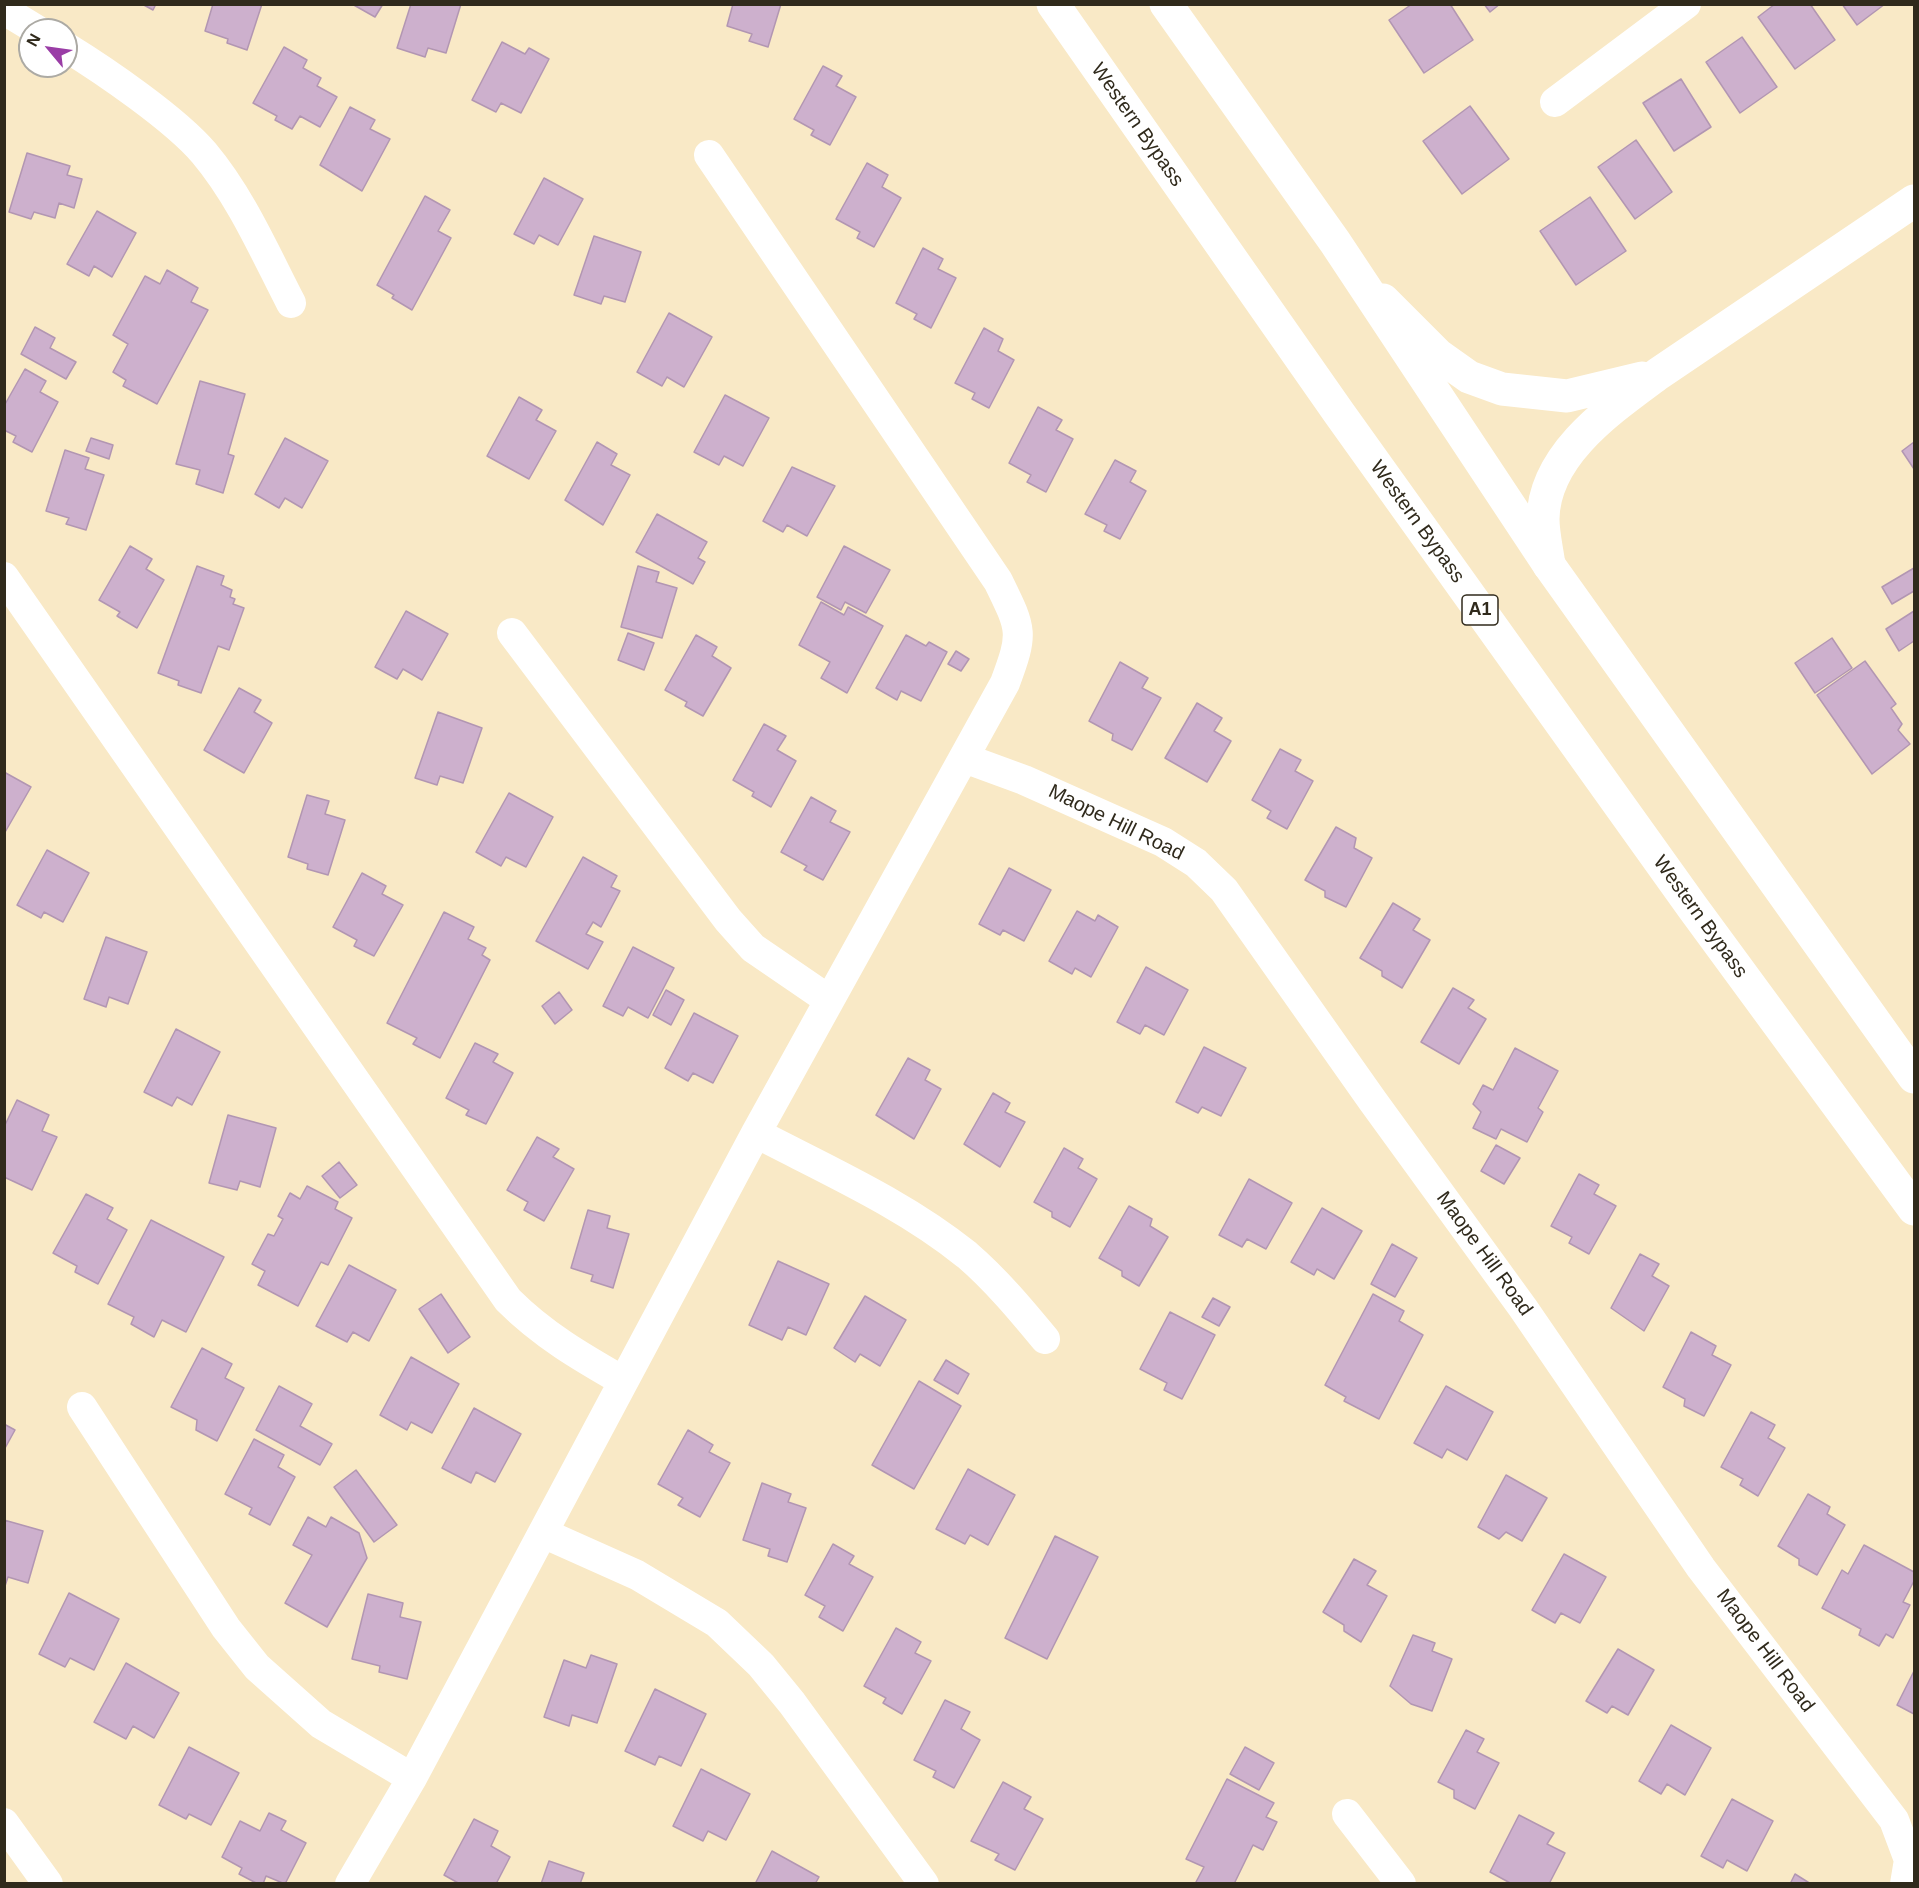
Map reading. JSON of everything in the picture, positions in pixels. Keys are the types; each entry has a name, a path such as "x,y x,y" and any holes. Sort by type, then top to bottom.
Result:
{"main road":[{"name":"Western Bypass","path":"1053,4 1436,549 1846,1119 1914,1209"},
{"path":"1166,4 1335,242 1550,565 1914,1077"},
{"path":"1550,565 1543,518 1550,484 1578,441 1618,404 1658,374 1914,201"},
{"path":"1335,242 1392,310 1438,355 1469,377 1502,389 1568,396 1599,391 1658,374"}],"street":[{"path":"7,4 4,10 18,18"},
{"path":"1555,102 1686,4"},
{"path":"78,55 158,112 203,152 234,193 291,303"},
{"path":"350,1884 412,1778 756,1133 1005,683 1018,647 1018,621 998,581 709,155"},
{"path":"4,577 508,1300 534,1326 563,1347 623,1382"},
{"path":"512,633 728,920 753,948 829,1000"},
{"name":"Maope Hill Road","path":"964,758 1024,780 1163,842 1196,863 1224,890 1372,1100 1523,1308 1701,1568 1894,1820 1907,1872"},
{"path":"756,1133 932,1230 967,1256 1002,1288 1046,1339"},
{"path":"82,1407 226,1628 257,1667 321,1724 412,1778"},
{"path":"543,1533 637,1575 717,1623 761,1665 792,1703 924,1884"},
{"path":"1347,1814 1401,1884"},
{"path":"4,1823 48,1884"}],"building":[{"path":"142,4 156,4 153,10"},
{"path":"213,4 262,4 247,50 227,43 228,39 205,31"},
{"path":"352,4 383,4 375,17"},
{"path":"411,4 461,4 446,53 428,48 425,57 397,48"},
{"path":"733,4 781,4 768,47 749,41 752,34 727,26"},
{"path":"1412,4 1450,4 1473,40 1424,73 1389,20"},
{"path":"1484,4 1500,4 1490,12"},
{"path":"1775,4 1810,4 1835,40 1795,69 1758,17"},
{"path":"1842,4 1885,4 1857,25"},
{"path":"1742,37 1777,87 1740,113 1706,62"},
{"path":"502,42 525,54 529,48 549,59 521,113 501,103 496,112 472,100"},
{"path":"284,47 307,60 303,68 321,78 317,86 337,97 320,127 300,116 292,129 275,120 277,116 253,103"},
{"path":"823,66 842,76 836,86 856,97 830,145 811,135 814,130 794,119"},
{"path":"1681,79 1711,127 1674,151 1643,103"},
{"path":"1470,106 1509,159 1462,194 1423,141"},
{"path":"350,107 375,120 370,129 390,139 362,191 320,165"},
{"path":"1636,140 1672,192 1635,219 1598,167"},
{"path":"27,153 70,166 67,175 82,179 74,208 59,203 55,218 34,212 31,219 9,212"},
{"path":"867,163 888,175 882,187 901,198 874,247 857,238 860,232 836,219"},
{"path":"544,178 583,199 558,245 539,235 534,244 514,234"},
{"path":"425,196 450,210 438,231 451,238 412,310 392,298 394,295 377,285"},
{"path":"1590,197 1626,251 1576,285 1540,231"},
{"path":"97,211 136,233 112,277 94,266 89,276 67,264"},
{"path":"594,236 641,252 625,302 604,296 601,304 574,295"},
{"path":"923,248 943,259 938,269 956,278 931,328 914,319 917,314 896,303"},
{"path":"167,270 198,288 191,302 208,310 157,404 123,386 126,380 113,372 128,344 113,335 145,276 160,284"},
{"path":"669,313 712,337 684,387 667,377 662,386 637,372"},
{"path":"35,327 55,338 50,348 76,362 66,379 21,354"},
{"path":"984,328 1003,339 998,351 1014,360 989,408 972,399 975,393 955,383"},
{"path":"25,369 46,381 40,392 58,402 32,452 13,442 16,436 4,430 4,406"},
{"path":"200,381 245,394 228,454 234,456 223,493 196,484 200,470 176,464"},
{"path":"725,395 769,418 743,466 724,456 719,465 694,452"},
{"path":"519,397 542,410 536,420 556,431 529,479 487,456"},
{"path":"1038,407 1062,420 1056,430 1073,439 1046,492 1027,482 1031,475 1009,463"},
{"path":"91,438 113,445 109,459 86,451"},
{"path":"285,438 328,461 302,508 285,498 279,508 255,494"},
{"path":"597,442 617,454 611,465 630,475 603,525 565,500"},
{"path":"1914,442 1914,469 1902,451"},
{"path":"65,450 89,458 85,469 104,475 86,530 66,524 69,518 46,511"},
{"path":"1115,460 1136,471 1130,482 1146,491 1120,539 1104,531 1107,525 1085,514"},
{"path":"792,467 835,486 807,536 787,525 783,532 763,521"},
{"path":"657,514 707,542 698,558 705,562 693,584 636,552"},
{"path":"130,546 152,559 146,569 164,580 137,628 117,616 120,612 99,600"},
{"path":"844,546 890,570 866,613 845,602 841,610 817,597"},
{"path":"197,566 224,576 221,585 232,590 230,597 235,599 233,604 244,608 229,650 218,646 201,693 178,685 179,681 158,673"},
{"path":"638,566 659,572 656,582 677,588 662,638 621,627"},
{"path":"1914,568 1914,591 1892,604 1882,587"},
{"path":"821,602 844,615 848,607 883,626 847,693 821,678 830,662 799,645"},
{"path":"406,611 448,634 422,680 403,669 397,679 375,667"},
{"path":"1914,611 1914,641 1899,651 1886,629"},
{"path":"628,633 654,643 644,670 618,660"},
{"path":"696,635 717,647 712,656 731,668 703,716 685,706 687,702 665,690"},
{"path":"906,635 926,646 929,642 947,652 921,701 901,691 897,700 876,688"},
{"path":"1832,638 1852,668 1815,693 1795,663"},
{"path":"956,651 969,659 961,671 948,664"},
{"path":"1865,661 1896,704 1891,708 1902,724 1898,730 1910,744 1872,774 1817,695"},
{"path":"1120,662 1148,678 1142,688 1161,698 1132,750 1112,740 1113,734 1089,721"},
{"path":"239,688 261,700 254,712 272,723 244,773 204,750"},
{"path":"1197,703 1222,718 1214,731 1231,741 1207,782 1165,758"},
{"path":"438,712 482,728 463,783 440,776 437,785 415,778"},
{"path":"764,724 786,736 777,750 796,761 771,807 752,796 754,792 733,780"},
{"path":"1280,749 1301,760 1295,771 1313,781 1287,829 1267,818 1271,811 1252,800"},
{"path":"4,772 31,787 4,834"},
{"path":"509,793 553,817 526,867 506,857 501,866 476,852"},
{"path":"307,795 329,801 325,814 345,820 328,875 307,869 308,864 288,857"},
{"path":"811,797 836,811 830,822 850,832 823,880 804,870 807,866 781,852"},
{"path":"1336,827 1356,838 1354,848 1372,858 1346,907 1325,897 1325,891 1305,880"},
{"path":"47,850 89,873 63,922 44,912 41,918 17,905"},
{"path":"583,857 617,876 611,887 620,891 601,927 593,922 586,934 603,942 588,969 536,941"},
{"path":"1009,868 1051,890 1024,941 1003,930 1000,935 979,924"},
{"path":"362,873 386,886 382,894 403,905 374,956 354,946 357,940 333,927"},
{"path":"1393,903 1420,919 1413,930 1430,940 1402,988 1382,976 1382,971 1360,958"},
{"path":"1077,911 1095,921 1098,915 1118,927 1091,977 1075,968 1072,974 1049,961"},
{"path":"444,912 474,927 468,939 486,948 482,955 490,960 440,1058 413,1044 417,1038 387,1023"},
{"path":"106,937 147,952 128,1004 109,997 106,1007 84,999"},
{"path":"633,947 674,968 648,1018 628,1007 623,1016 603,1006"},
{"path":"1146,967 1188,990 1164,1035 1145,1025 1140,1034 1117,1022"},
{"path":"1453,988 1474,1000 1468,1008 1486,1019 1459,1064 1421,1042"},
{"path":"666,990 684,1000 671,1025 653,1015"},
{"path":"559,992 572,1010 555,1024 542,1006"},
{"path":"694,1013 738,1036 713,1083 693,1073 688,1081 665,1068"},
{"path":"176,1029 220,1052 192,1105 177,1097 172,1106 144,1092"},
{"path":"475,1043 498,1054 493,1062 513,1073 486,1124 466,1115 469,1110 446,1098"},
{"path":"1204,1047 1246,1068 1221,1116 1202,1107 1198,1113 1176,1102"},
{"path":"1515,1048 1558,1071 1538,1108 1543,1112 1527,1142 1501,1129 1496,1139 1473,1128 1481,1112 1473,1104 1483,1085 1493,1090"},
{"path":"908,1058 930,1070 925,1080 941,1089 914,1139 876,1115"},
{"path":"993,1093 1010,1103 1005,1112 1025,1122 1000,1167 964,1144"},
{"path":"17,1100 49,1115 42,1131 57,1137 32,1190 4,1177 4,1127"},
{"path":"228,1115 276,1128 260,1187 240,1181 237,1190 209,1183"},
{"path":"537,1137 559,1149 553,1157 574,1169 544,1221 524,1210 528,1202 507,1190"},
{"path":"1496,1145 1520,1158 1504,1184 1481,1171"},
{"path":"1064,1148 1083,1159 1078,1168 1097,1179 1070,1227 1052,1217 1052,1212 1034,1202"},
{"path":"339,1162 357,1185 340,1198 322,1176"},
{"path":"1579,1174 1599,1185 1594,1194 1616,1206 1589,1254 1569,1243 1572,1237 1551,1226"},
{"path":"1249,1179 1292,1203 1266,1249 1247,1239 1242,1247 1219,1235"},
{"path":"307,1186 338,1202 335,1209 352,1218 328,1265 321,1262 298,1306 258,1285 265,1271 252,1264 268,1234 274,1236 283,1219 278,1216 290,1193 300,1199"},
{"path":"86,1194 113,1208 107,1219 127,1230 98,1284 75,1272 77,1266 53,1253"},
{"path":"1129,1206 1152,1219 1150,1226 1168,1237 1139,1286 1122,1276 1122,1271 1099,1258"},
{"path":"1322,1208 1362,1231 1334,1279 1317,1269 1314,1275 1291,1262"},
{"path":"588,1210 610,1216 607,1228 629,1234 613,1288 591,1281 593,1275 571,1268"},
{"path":"151,1220 224,1257 186,1332 162,1320 154,1337 131,1324 134,1317 108,1304"},
{"path":"1392,1244 1417,1258 1395,1297 1371,1284"},
{"path":"1640,1254 1659,1264 1652,1276 1669,1286 1644,1331 1611,1308"},
{"path":"778,1261 829,1284 806,1335 788,1327 782,1340 749,1325"},
{"path":"349,1265 396,1290 369,1341 353,1332 347,1342 316,1326"},
{"path":"441,1294 470,1337 448,1353 419,1309"},
{"path":"1373,1294 1404,1311 1399,1321 1423,1335 1379,1419 1344,1401 1346,1397 1325,1385"},
{"path":"865,1296 906,1320 880,1366 860,1354 855,1362 834,1348"},
{"path":"1213,1298 1230,1307 1219,1326 1202,1317"},
{"path":"1170,1312 1215,1335 1182,1399 1164,1390 1167,1383 1140,1369"},
{"path":"1691,1332 1716,1346 1712,1355 1731,1365 1704,1416 1684,1406 1685,1399 1663,1387"},
{"path":"202,1348 232,1364 225,1378 244,1388 217,1441 196,1430 197,1420 171,1407"},
{"path":"411,1357 459,1384 432,1433 411,1422 407,1430 380,1415"},
{"path":"946,1360 969,1374 958,1394 934,1380"},
{"path":"919,1381 961,1406 914,1489 872,1465"},
{"path":"279,1386 312,1404 300,1426 332,1444 320,1465 256,1430"},
{"path":"1446,1386 1493,1412 1467,1460 1447,1449 1442,1458 1414,1443"},
{"path":"474,1408 521,1434 495,1482 476,1472 471,1483 442,1468"},
{"path":"1751,1412 1775,1425 1768,1438 1785,1448 1758,1496 1740,1485 1743,1479 1721,1467"},
{"path":"4,1424 15,1430 4,1450"},
{"path":"688,1430 713,1445 709,1452 730,1463 700,1517 678,1505 683,1498 658,1484"},
{"path":"254,1439 284,1455 278,1467 295,1477 270,1525 249,1514 252,1508 225,1494"},
{"path":"968,1469 1015,1495 988,1545 970,1535 965,1544 936,1529"},
{"path":"356,1470 397,1525 374,1542 334,1487"},
{"path":"1506,1475 1547,1498 1522,1541 1506,1532 1499,1539 1478,1527"},
{"path":"762,1483 791,1494 788,1502 806,1508 787,1562 768,1556 770,1549 743,1540"},
{"path":"1808,1494 1830,1507 1827,1514 1845,1525 1817,1575 1799,1565 1799,1559 1778,1546"},
{"path":"308,1517 326,1527 331,1517 359,1533 367,1558 327,1627 285,1603 312,1555 293,1545"},
{"path":"4,1520 43,1531 28,1583 8,1577 4,1589"},
{"path":"1055,1536 1098,1557 1047,1659 1005,1638"},
{"path":"833,1544 854,1556 849,1564 873,1577 843,1631 819,1617 825,1606 805,1595"},
{"path":"1864,1545 1914,1572 1914,1581 1903,1602 1910,1605 1893,1638 1886,1634 1879,1646 1859,1635 1861,1629 1822,1608 1842,1570 1848,1574"},
{"path":"1564,1554 1606,1577 1580,1623 1561,1613 1555,1623 1532,1610"},
{"path":"1354,1559 1376,1571 1367,1585 1387,1596 1361,1642 1344,1631 1344,1625 1323,1612"},
{"path":"69,1593 119,1619 94,1670 70,1658 65,1667 39,1654"},
{"path":"368,1594 403,1603 400,1617 421,1622 407,1679 379,1672 380,1666 352,1659"},
{"path":"896,1628 921,1642 915,1653 931,1661 902,1714 883,1703 886,1698 864,1686"},
{"path":"1413,1635 1435,1643 1432,1651 1452,1659 1432,1711 1411,1704 1390,1686"},
{"path":"1618,1649 1654,1670 1628,1715 1612,1706 1607,1713 1586,1701"},
{"path":"591,1655 617,1664 597,1723 572,1715 569,1726 544,1717 564,1660 586,1668"},
{"path":"126,1663 179,1693 154,1738 133,1726 126,1739 94,1722"},
{"path":"1914,1671 1914,1714 1897,1705"},
{"path":"655,1689 706,1714 681,1766 659,1756 655,1765 625,1751"},
{"path":"945,1700 970,1712 961,1729 980,1740 954,1788 933,1777 936,1771 914,1760"},
{"path":"1671,1725 1711,1748 1685,1795 1667,1784 1661,1794 1639,1781"},
{"path":"1466,1730 1484,1739 1477,1752 1499,1763 1475,1809 1454,1798 1454,1790 1438,1782"},
{"path":"189,1747 239,1773 211,1825 189,1814 186,1819 159,1805"},
{"path":"1245,1747 1274,1763 1259,1790 1230,1774"},
{"path":"701,1769 750,1794 726,1840 708,1831 703,1841 673,1826"},
{"path":"1227,1779 1274,1803 1266,1817 1277,1822 1263,1850 1253,1845 1234,1884 1198,1884 1196,1882 1204,1867 1186,1859"},
{"path":"1003,1782 1031,1797 1024,1809 1043,1819 1015,1870 995,1860 999,1854 971,1841"},
{"path":"1732,1799 1773,1821 1747,1871 1727,1860 1723,1868 1701,1856"},
{"path":"269,1813 286,1821 281,1830 306,1843 285,1884 266,1876 263,1884 258,1884 239,1874 242,1868 222,1857 240,1821 260,1831"},
{"path":"1519,1815 1554,1833 1547,1844 1565,1853 1549,1884 1512,1884 1490,1872"},
{"path":"474,1819 498,1831 491,1846 510,1857 496,1884 460,1884 444,1875"},
{"path":"772,1851 819,1877 815,1884 755,1884"},
{"path":"549,1861 584,1873 580,1884 541,1884"},
{"path":"1795,1874 1811,1884 1790,1884"}]}
